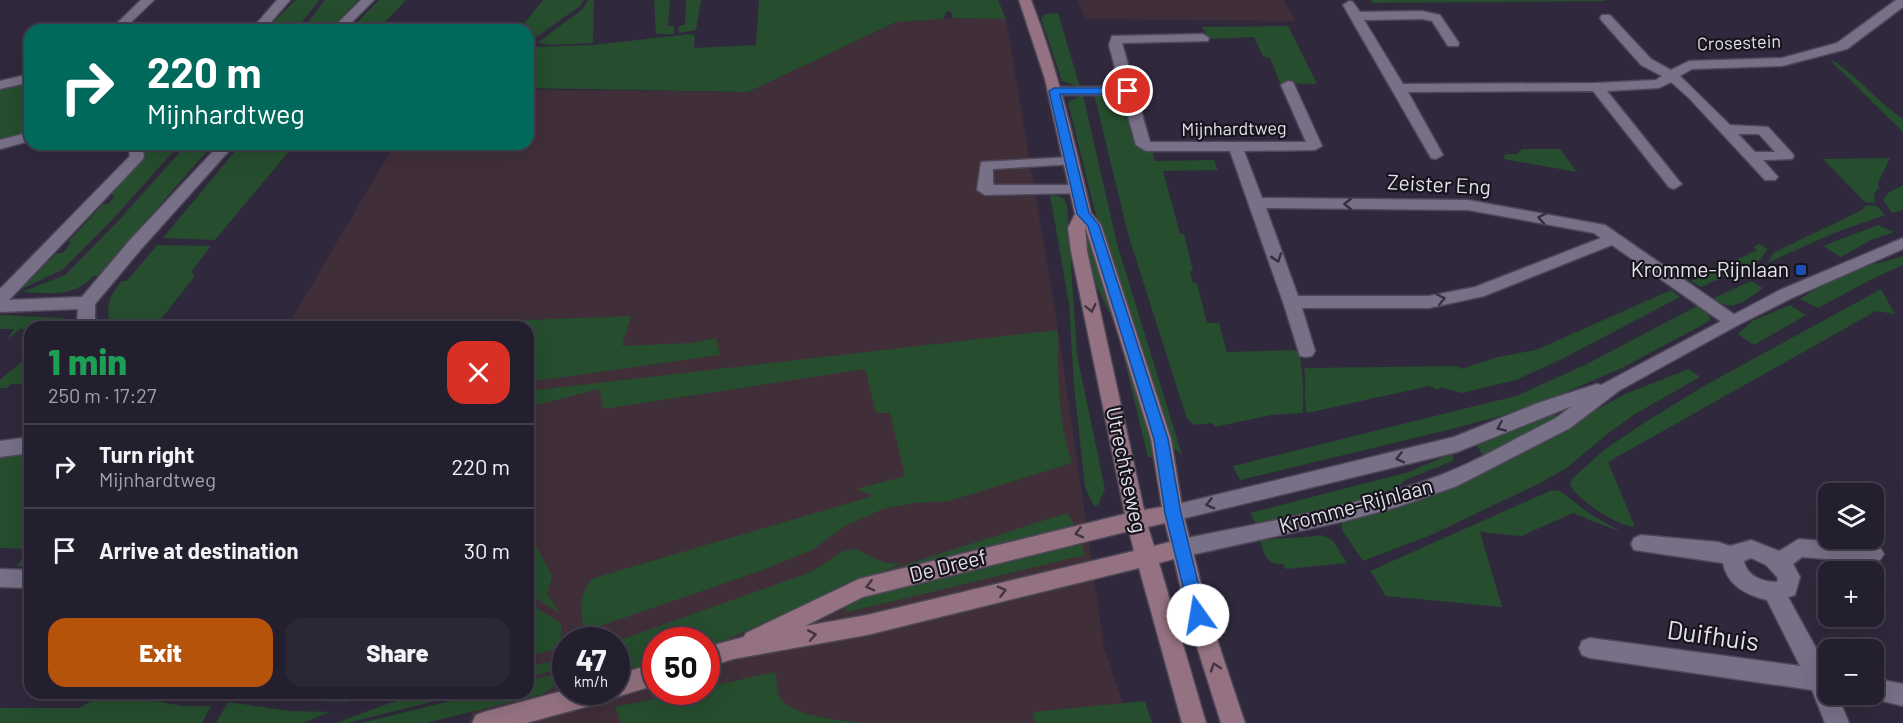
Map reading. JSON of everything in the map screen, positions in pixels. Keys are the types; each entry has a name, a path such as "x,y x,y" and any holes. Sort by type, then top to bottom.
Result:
{"main road":[{"name":"Utrechtseweg","path":"1025,0 1036,25 1054,91 1083,214 1093,225 1161,439 1173,513 1198,615 1233,723"},
{"name":"Utrechtseweg","path":"1083,214 1076,228 1079,251 1136,520 1194,723"},
{"name":"De Dreef","path":"734,650 859,589 1136,520 1173,513"},
{"name":"De Dreef","path":"720,654 867,625 1182,548"},
{"path":"484,723 552,705"}],"street":[{"path":"122,24 148,0"},
{"path":"262,24 284,0"},
{"path":"343,24 368,0"},
{"name":"Crosestein","path":"1400,88 1597,87 1659,84 1689,64 1782,62 1842,46 1903,1"},
{"path":"1436,155 1400,88 1352,10 1436,18 1454,43"},
{"path":"1606,18 1646,62 1672,76 1727,129 1770,177"},
{"name":"Mijnhardtweg","path":"1203,38 1118,39 1115,45 1143,145 1150,148 1315,146 1288,85"},
{"path":"0,85 24,79"},
{"path":"1597,87 1674,184"},
{"path":"1054,91 1128,91"},
{"path":"1727,129 1763,130 1787,156 1751,156"},
{"path":"0,145 24,138"},
{"path":"1236,148 1258,203 1306,351"},
{"path":"0,299 137,158 136,150"},
{"path":"86,321 87,303 136,244 222,150"},
{"path":"1071,161 986,165 985,190 1078,190"},
{"name":"Zeister Eng","path":"1258,203 1468,205 1606,234 1732,321"},
{"path":"1292,302 1429,302 1478,292 1606,234"},
{"name":"Kromme-Rijnlaan","path":"1182,548 1326,518 1397,499 1450,480 1563,423 1614,385 1732,321 1795,289 1903,243"},
{"path":"0,306 87,303"},
{"name":"Kromme-Rijnlaan","path":"1173,513 1456,444 1545,408 1614,385"},
{"path":"1456,444 1478,467"},
{"path":"0,449 24,446"},
{"path":"1641,544 1718,551 1733,557"},
{"path":"1779,562 1799,548 1874,554"},
{"path":"1751,549 1761,552 1779,562 1789,577 1790,583 1782,592 1774,593 1748,583 1736,570 1733,557 1737,553 1751,549"},
{"path":"0,578 24,579"},
{"path":"1774,593 1818,670"},
{"name":"Duifhuis","path":"1590,648 1818,679"},
{"path":"1884,691 1903,694"},
{"path":"1832,705 1837,723"}],"shaded area":[{"path":"1078,0 1283,0 1296,21 1085,19"},
{"path":"953,18 1006,19 1058,330 1104,647 1129,723 469,723 475,699 534,699 534,321 291,321 391,150 534,150 534,90 748,92 896,22"}],"green space":[{"path":"296,0 319,0 301,24 271,24"},
{"path":"325,0 358,0 335,24 307,24"},
{"path":"379,0 406,0 383,24 356,24"},
{"path":"543,0 584,0 580,6 534,39 534,24 524,24"},
{"path":"588,0 594,0 593,43 553,45 537,43 583,9"},
{"path":"654,0 670,0 668,26 674,26 674,34 656,34"},
{"path":"686,0 701,0 696,30 678,33 679,26 685,25"},
{"path":"759,0 998,0 1006,19 953,18 951,12 947,11 943,19 896,22 748,92 534,88 534,47 593,45 691,34 695,36 694,48 756,45"},
{"path":"1370,0 1605,0 1606,1 1373,3"},
{"path":"1058,13 1080,87 1062,81 1041,18 1046,14"},
{"path":"1288,26 1317,84 1280,83 1270,58 1263,56 1254,37 1209,39 1202,27"},
{"path":"1831,61 1843,68 1903,119 1903,132"},
{"path":"24,82 24,135 0,141 0,88"},
{"path":"1083,95 1117,244 1182,455 1173,448 1165,431 1114,277 1092,200 1068,102"},
{"path":"1095,95 1108,95 1118,100 1124,107 1134,142 1141,148 1152,151 1155,161 1214,160 1218,170 1163,171 1180,234 1184,234 1193,271 1190,271 1193,283 1197,283 1207,323 1219,323 1227,352 1299,350 1303,382 1303,413 1271,415 1215,427 1212,423 1195,425 1187,419 1128,234 1095,98"},
{"path":"1522,149 1560,149 1577,172 1504,159 1505,154 1517,154"},
{"path":"145,150 175,150 113,219 62,270 19,290 57,253 63,253 72,242 68,242 103,204 108,204 115,196 111,195 145,154"},
{"path":"182,150 208,150 98,276 93,276 78,288 60,293 22,292 65,275 120,219"},
{"path":"236,150 290,150 215,240 163,238"},
{"path":"1890,158 1878,183 1879,188 1874,193 1875,203 1865,202 1823,159"},
{"path":"1903,185 1903,210 1892,213 1883,200 1888,193"},
{"path":"1050,194 1063,198 1067,205 1077,355 1105,489 1098,505 1094,506 1085,487 1074,385 1069,304"},
{"path":"1866,205 1877,206 1885,215 1834,233 1767,263 1773,253 1862,210"},
{"path":"1878,225 1894,232 1871,240 1841,257 1823,246"},
{"path":"1091,238 1113,311 1109,312 1094,280 1084,240"},
{"path":"1759,244 1768,249 1760,260 1701,287 1691,281 1757,250 1753,247"},
{"path":"157,245 211,246 192,271 194,277 160,321 110,321 108,314 109,302 122,281 127,281"},
{"path":"1903,256 1903,265 1818,308 1800,299 1852,272"},
{"path":"1751,281 1763,288 1739,304 1726,305 1712,299"},
{"path":"1881,289 1895,314 1876,311 1608,462 1635,527 1627,526 1599,512 1581,498 1570,485 1572,479 1604,450 1644,423 1704,386"},
{"path":"1671,290 1680,297 1560,360 1516,380 1462,393 1441,387 1438,390 1429,386 1307,413 1304,368 1458,366 1461,369 1498,357 1536,350"},
{"path":"1699,305 1709,315 1710,320 1706,323 1624,367 1550,399 1507,414 1240,480 1233,466 1516,396 1587,364"},
{"path":"1790,305 1806,315 1754,345 1738,334 1752,321"},
{"path":"0,315 63,318 67,321 24,321 24,329 20,329 6,341 14,329 0,329"},
{"path":"631,316 622,346 690,343 716,338 720,355 534,381 534,321 499,321"},
{"path":"1058,330 1058,381 1061,413 1072,463 949,501 913,503 883,509 845,526 812,550 763,570 597,627 583,627 582,597 588,584 594,578 873,496 857,489 905,476 890,413 876,413 865,369 603,409 599,389 534,405 534,390"},
{"path":"1125,344 1157,457 1148,457 1121,345"},
{"path":"24,359 21,368 24,368 24,384 11,384 7,388 0,388 0,380"},
{"path":"1689,369 1700,377 1635,414 1568,467 1542,482 1431,535 1363,561 1342,530 1345,519 1431,497 1467,481 1625,394"},
{"path":"1553,413 1557,416 1556,419 1484,457 1476,444"},
{"path":"24,454 24,549 0,548 0,458"},
{"path":"1450,454 1453,455 1453,461 1405,480 1389,497 1256,524 1250,513 1409,472"},
{"path":"1552,490 1560,491 1590,514 1623,533 1573,513 1521,536 1480,532 1502,607 1386,596 1370,571"},
{"path":"1067,513 1074,524 1038,539 811,602 720,642 720,627 656,627 811,572 844,551 856,549 885,563 902,563 879,573"},
{"path":"1321,535 1333,541 1347,563 1286,569 1283,564 1273,563 1267,558 1260,541 1275,539"},
{"path":"534,542 552,576 547,594 560,613 534,597"},
{"path":"1081,543 1085,555 852,611 847,612 843,605 858,598"},
{"path":"24,556 24,566 17,566"},
{"path":"534,607 561,623 561,627 552,627 552,650 534,655"},
{"path":"642,632 642,669 630,673 630,636"},
{"path":"552,661 552,671 534,676 534,665"},
{"path":"775,672 779,696 795,709 820,717 869,723 621,723 615,707 642,701 642,705 720,705 720,684"},
{"path":"552,675 552,687 543,694 534,696 534,679"},
{"path":"95,699 144,699 183,706 211,706 202,723 0,723 0,708 79,708"},
{"path":"289,699 356,699 345,702"},
{"path":"405,699 444,699 347,723 336,723"},
{"path":"459,699 523,699 426,723 361,723"},
{"path":"1145,701 1152,723 1035,723 1033,712"},
{"path":"228,702 290,711 330,712 302,723 216,723"}],"place":[{"name":"Kromme-Rijnlaan","path":"1801,270"}],"route":[{"path":"1128,91 1054,91 1083,214 1093,225 1161,439 1173,513 1198,615"}]}
